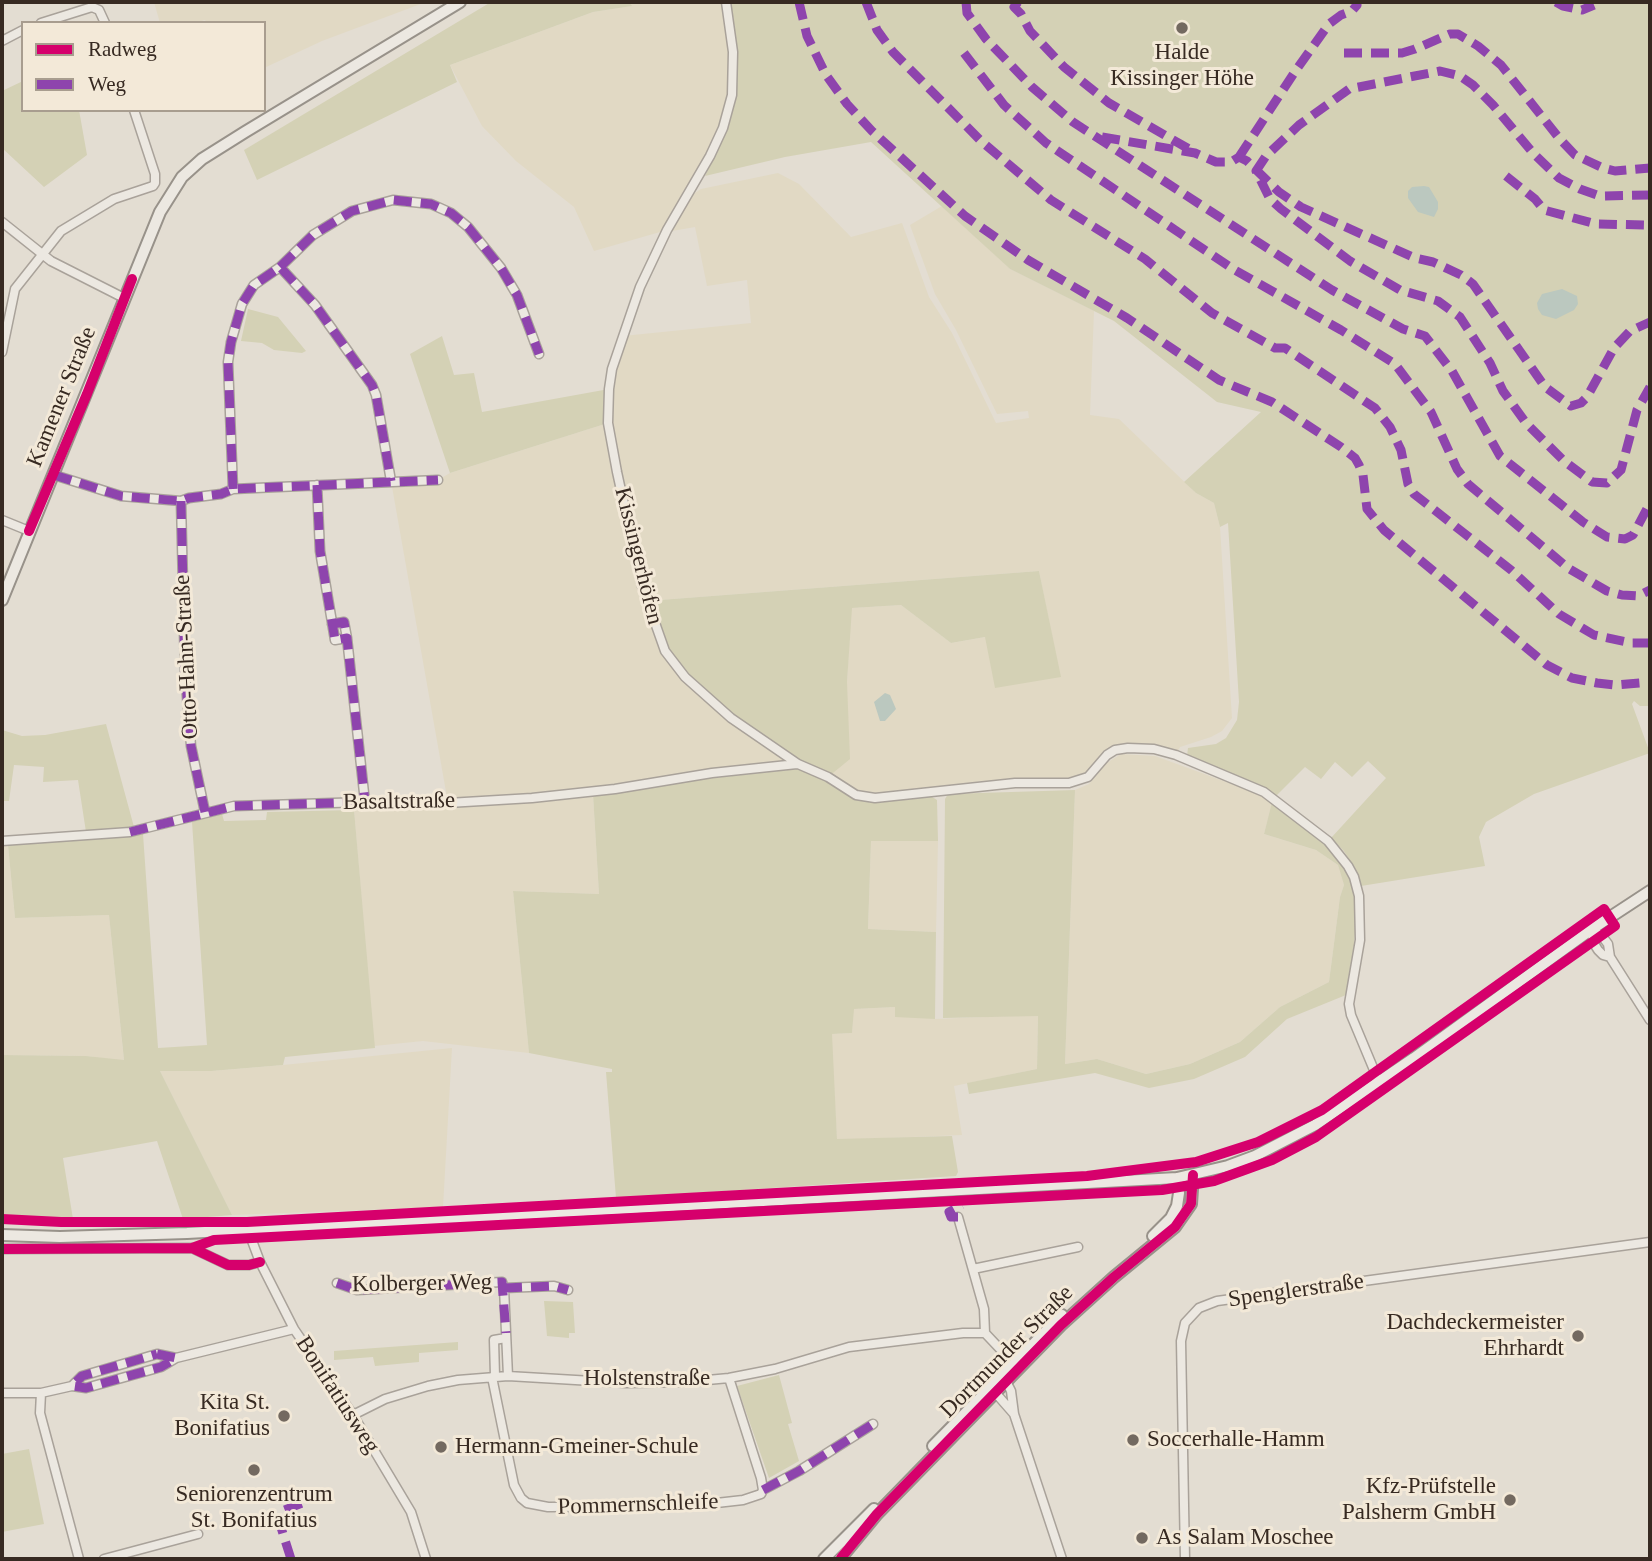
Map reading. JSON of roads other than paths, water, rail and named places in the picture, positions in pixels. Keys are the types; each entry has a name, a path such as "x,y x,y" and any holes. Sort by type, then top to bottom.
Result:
{"main road":[{"name":"Kamener Straße","path":"2,600 124,298 160,212 174,188 190,168 245,132 460,2"},
{"path":"2,1235 106,1237 248,1230 1193,1175 1228,1166 1280,1145 1315,1125 1650,891"},
{"name":"Dortmunder Straße","path":"1005,1374 1175,1227 1191,1204 1193,1175"},
{"name":"Dortmunder Straße","path":"841,1559 877,1514 1021,1356 1097,1283 1166,1224 1177,1206 1177,1178"},
{"name":"Dortmunder Straße","path":"824,1559 993,1389"}],"street":[{"name":"Kissingerhöfen","path":"726,2 733,52 732,95 723,128 662,241 637,296 612,369 608,402 608,423 642,586 665,651 685,677 709,700 799,764 856,794 875,797 1015,782 1069,783 1088,777 1107,755 1115,750 1128,748 1154,749 1176,755 1264,792 1328,841 1348,866 1353,877 1359,896 1360,940 1349,1004 1379,1082"},
{"path":"47,21 92,7 99,10 104,21"},
{"path":"2,41 21,31"},
{"path":"2,352 15,289 61,231 114,199 155,183 155,174 135,112"},
{"path":"233,489 228,362 242,304 254,285 280,267 313,235 352,211 393,201 431,204 468,227 501,268 517,295 539,354"},
{"path":"2,222 51,261 124,298"},
{"path":"280,267 315,305 372,385 391,481"},
{"path":"54,475 121,496 181,501 221,494 233,489 438,480"},
{"path":"317,485 320,551 335,640 347,638 365,802"},
{"name":"Otto-Hahn-Straße","path":"181,501 185,672 191,746 205,812"},
{"path":"2,520 29,531"},
{"name":"Basaltstraße","path":"2,841 130,832 234,806 431,800 447,803 532,797 615,789 712,773 799,764"},
{"path":"1592,929 1593,942 1598,950 1611,957 1650,1020"},
{"path":"958,1217 984,1309 985,1334 1002,1351 1021,1356"},
{"name":"Bonifatiusweg","path":"248,1230 260,1262 294,1329 353,1415 411,1511 426,1559"},
{"name":"Spenglerstraße","path":"1185,1559 1181,1341 1185,1323 1199,1308 1208,1303 1230,1299 1650,1242"},
{"path":"973,1269 1078,1247"},
{"path":"2,1250 192,1248 228,1265 260,1262"},
{"name":"Kolberger Weg","path":"337,1283 357,1290 502,1282 505,1288 508,1376"},
{"name":"Kolberger Weg","path":"505,1288 554,1286 568,1290"},
{"path":"2,1393 41,1393 72,1386 86,1388 161,1367 176,1358 294,1329"},
{"name":"Holstenstraße","path":"353,1415 385,1399 428,1385 494,1376 645,1384 729,1378 775,1369 849,1347 963,1333 985,1334"},
{"name":"Kolberger Weg","path":"494,1376 494,1340 506,1338"},
{"path":"1002,1351 1014,1414 1062,1559"},
{"path":"72,1386 82,1376 157,1354 176,1358"},
{"name":"Pommernschleife","path":"494,1376 514,1485 527,1503 548,1507 690,1506 743,1500 755,1497 762,1490"},
{"path":"729,1378 761,1478 762,1490 799,1471 873,1424"},
{"path":"993,1389 1014,1414"},
{"path":"41,1393 40,1413 79,1559"},
{"path":"104,1559 198,1534"}],"place":[{"name":"Halde Kissinger Höhe","path":"1182,28"},
{"name":"Dachdeckermeister Ehrhardt","path":"1578,1336"},
{"name":"Kita St. Bonifatius","path":"284,1416"},
{"name":"Soccerhalle-Hamm","path":"1133,1440"},
{"name":"Hermann-Gmeiner-Schule","path":"441,1447"},
{"name":"Seniorenzentrum St. Bonifatius","path":"254,1470"},
{"name":"Kfz-Prüfstelle Palsherm GmbH","path":"1510,1500"},
{"name":"As Salam Moschee","path":"1142,1538"}]}
